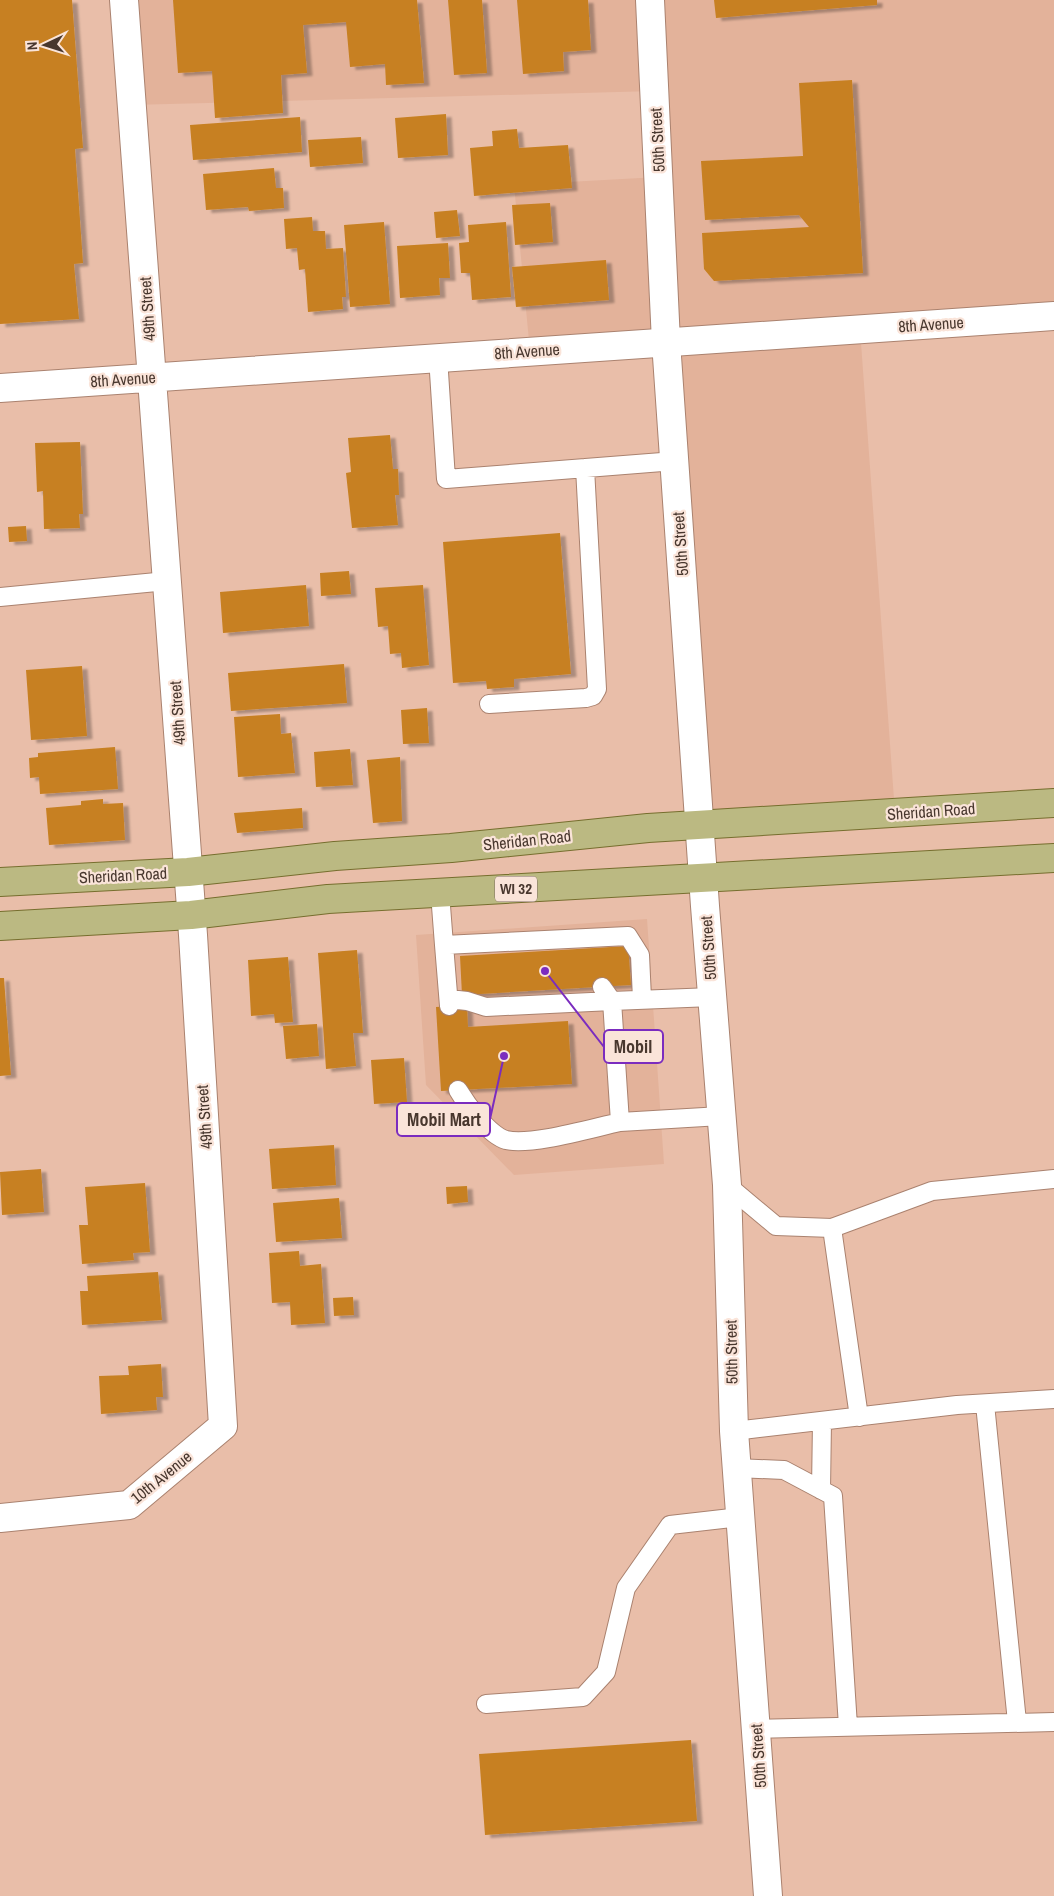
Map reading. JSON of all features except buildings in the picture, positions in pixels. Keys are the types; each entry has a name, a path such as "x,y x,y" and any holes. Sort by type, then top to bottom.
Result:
{"main road":[{"name":"Sheridan Road","path":"0,882 188,872 335,856 699,826 1054,803"},
{"name":"WI 32","path":"0,926 192,915 328,899 1054,858"}],"street":[{"name":"49th Street","path":"124,0 192,915 223,1426"},
{"name":"50th Street","path":"650,0 666,342 699,826 727,1185 736,1468 768,1896"},
{"name":"8th Avenue","path":"0,388 1054,316"},
{"name":"10th Avenue","path":"0,1518 129,1505 223,1426"}],"lane":[{"path":"438,357 446,479 675,461"},
{"path":"489,704 586,698 593,696 597,689 585,468"},
{"path":"0,598 167,581"},
{"path":"440,893 449,1003 467,1001 486,1007 515,999 556,997 612,1002 712,997"},
{"path":"444,945 483,948 570,944 628,936 640,955 642,999"},
{"path":"602,987 612,1002 620,1122"},
{"path":"458,1090 468,1107 489,1129 505,1140 534,1140 620,1122 721,1116"},
{"path":"727,1185 776,1226 832,1228 932,1191 1054,1179"},
{"path":"832,1228 859,1417"},
{"path":"734,1431 986,1404 1054,1400"},
{"path":"986,1404 1017,1722"},
{"path":"821,1490 822,1421"},
{"path":"736,1468 784,1470 832,1496 848,1726"},
{"path":"486,1704 583,1697 606,1672 626,1588 670,1525 740,1517"},
{"path":"756,1729 1054,1722"}],"shaded area":[{"path":"124,0 1054,0 1054,316 860,329 895,813 699,825 666,342 530,351 514,185 658,177 655,91 131,105"},
{"path":"647,919 664,1164 514,1175 426,1085 416,935"}],"place":[{"name":"Mobil","path":"545,971"},
{"name":"Mobil Mart","path":"504,1056"}]}
